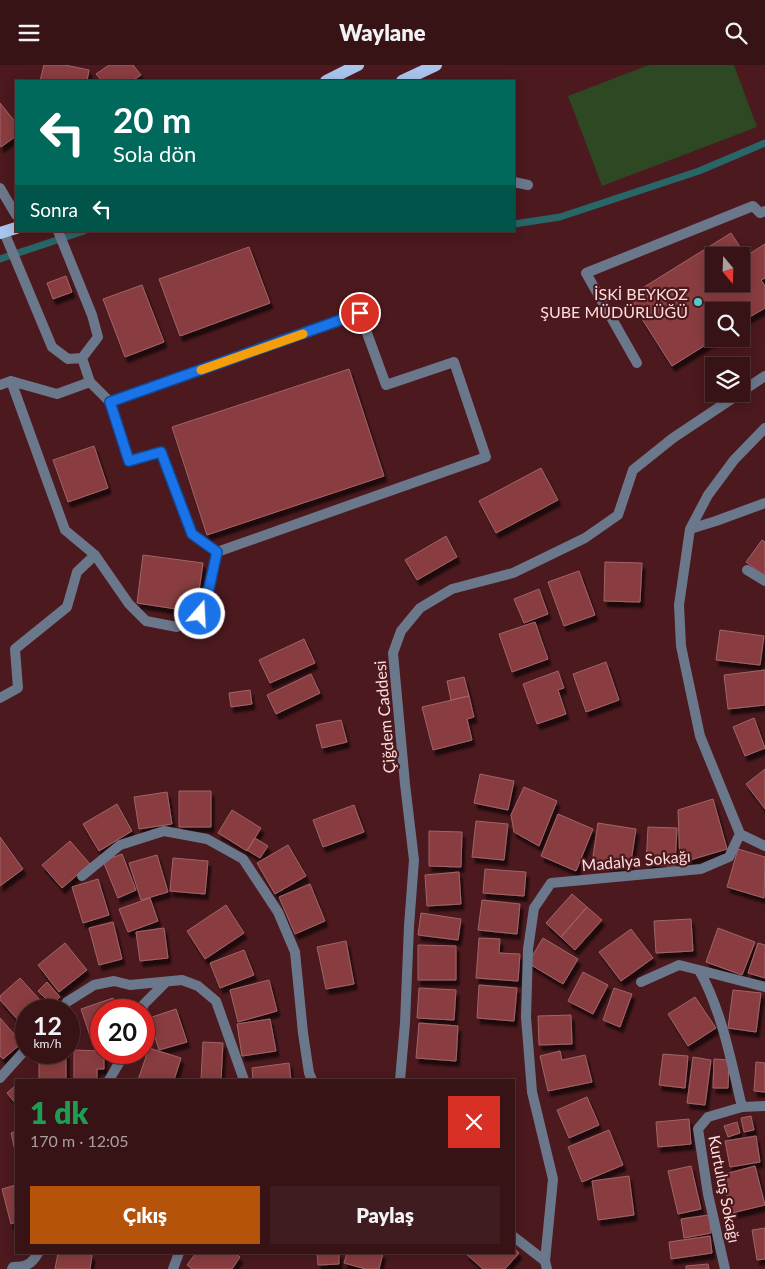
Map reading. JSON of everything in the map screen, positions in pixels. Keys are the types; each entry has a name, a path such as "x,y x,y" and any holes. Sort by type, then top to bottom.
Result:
{"main road":[{"path":"328,80 358,65"},
{"path":"404,80 436,65"}],"street":[{"path":"515,182 528,185"},
{"path":"0,188 15,213"},
{"path":"637,363 586,273 753,206 760,213 765,211"},
{"path":"7,233 19,268 52,347 68,359 82,358 98,337 92,315 58,232"},
{"path":"110,402 360,313 386,385 454,362 486,457 217,552"},
{"path":"82,358 90,382 110,402 129,461 161,452 192,534 217,552"},
{"name":"Çiğdem Caddesi","path":"750,386 765,376"},
{"path":"0,385 11,381 57,394 90,382"},
{"path":"11,381 65,530 95,555 129,604 146,621 177,627 200,614 208,593 217,552"},
{"name":"Çiğdem Caddesi","path":"400,1079 414,860 393,653 401,631 420,608 452,589 513,573 585,538 618,515 633,470 673,438 727,402"},
{"path":"765,428 734,460 708,495 690,529 679,605 681,646 700,736 740,833 765,846"},
{"path":"690,529 765,503"},
{"path":"0,698 18,688 15,649 67,607 77,572 95,555"},
{"path":"747,570 765,581"},
{"path":"82,876 120,845 164,831 207,839 243,859 278,912 295,952 303,1033 312,1079"},
{"name":"Madalya Sokağı","path":"546,1265 553,1179 532,1092 526,1017 528,949 534,908 551,883 701,869 729,857 740,833"},
{"path":"641,981 679,965 765,987"},
{"path":"699,970 709,988 728,1047 742,1107"},
{"path":"72,999 94,985 114,981 130,985 182,980 198,986 216,1001 244,1079"},
{"path":"149,999 166,982"},
{"path":"0,1078 15,1061"},
{"path":"110,1079 118,1064"},
{"name":"Kurtuluş Sokağı","path":"726,1269 708,1194 698,1129 708,1117 742,1107 765,1106"},
{"path":"515,1238 546,1265"},
{"path":"12,1269 13,1267 23,1267 33,1263 38,1254"},
{"path":"173,1269 179,1254"}],"green space":[{"path":"649,65 734,65 757,127 602,186 568,96"}],"building":[{"path":"44,65 65,65 89,70 87,80 40,80"},
{"path":"109,65 133,65 141,75 134,80 101,80 96,74"},
{"path":"0,103 15,122 15,137 1,147"},
{"name":"İSKİ BEYKOZ ŞUBE MÜDÜRLÜĞÜ","path":"731,233 740,247 708,247"},
{"name":"İSKİ BEYKOZ ŞUBE MÜDÜRLÜĞÜ","path":"765,244 765,278 761,280 765,286 765,308 750,317 750,302 705,302 705,345 672,366 628,297 705,249 705,293 750,293 750,253"},
{"path":"249,247 270,303 180,336 159,279"},
{"path":"66,276 72,292 53,299 47,283"},
{"path":"142,285 164,342 125,357 103,299"},
{"path":"349,369 384,476 207,535 172,427"},
{"path":"94,446 108,488 68,502 53,460"},
{"path":"541,468 558,500 496,533 479,501"},
{"path":"446,536 457,557 417,580 405,560"},
{"path":"762,540 765,542 765,576 746,562"},
{"path":"143,555 203,563 196,612 137,603"},
{"path":"605,562 642,563 640,602 604,601"},
{"path":"579,571 595,615 564,626 548,582"},
{"path":"539,589 548,614 524,623 514,599"},
{"path":"535,622 548,659 512,672 499,634"},
{"path":"720,630 764,636 760,665 716,660"},
{"path":"304,639 315,663 270,683 259,660"},
{"path":"606,662 619,700 586,712 573,674"},
{"path":"765,670 765,705 728,709 724,675"},
{"path":"558,671 564,688 558,690 566,714 537,724 523,684"},
{"path":"311,674 320,693 276,714 267,695"},
{"path":"464,677 469,696 451,700 447,681"},
{"path":"250,690 252,704 231,707 229,693"},
{"path":"469,696 474,717 467,719 472,740 433,750 422,707"},
{"path":"754,718 765,748 745,756 733,727"},
{"path":"341,720 347,742 322,748 316,725"},
{"path":"765,769 765,809 746,784"},
{"path":"480,774 514,781 508,810 474,803"},
{"path":"524,787 557,801 539,846 514,832 511,815"},
{"path":"179,791 211,791 211,827 179,827"},
{"path":"167,792 172,824 139,829 134,797"},
{"path":"713,799 727,849 680,863 678,810"},
{"path":"117,804 132,831 99,851 83,824"},
{"path":"354,805 364,832 323,847 313,820"},
{"path":"232,810 261,828 247,851 218,833"},
{"path":"558,814 593,829 576,871 541,856"},
{"path":"476,821 508,824 504,860 472,857"},
{"path":"598,823 636,829 630,868 592,863"},
{"path":"648,827 677,828 675,866 646,865"},
{"path":"429,831 462,832 461,867 429,866"},
{"path":"0,837 23,869 0,886"},
{"path":"255,838 268,846 260,858 247,850"},
{"path":"70,841 90,864 62,888 42,865"},
{"path":"288,845 306,876 275,894 257,863"},
{"path":"738,849 765,857 764,898 727,887"},
{"path":"122,854 136,890 118,898 103,861"},
{"path":"157,855 168,892 141,900 129,863"},
{"path":"173,858 208,861 205,894 170,891"},
{"path":"485,869 526,872 524,896 483,893"},
{"path":"459,872 461,904 427,906 425,875"},
{"path":"98,879 109,915 83,923 72,887"},
{"path":"310,884 325,921 295,934 279,897"},
{"path":"572,894 587,907 561,937 546,923"},
{"path":"150,898 158,921 128,932 119,909"},
{"path":"482,900 520,904 517,934 478,930"},
{"path":"226,905 244,933 205,959 187,931"},
{"path":"587,907 602,920 575,950 561,937"},
{"path":"421,913 461,919 458,940 418,935"},
{"path":"691,919 693,951 656,953 654,921"},
{"path":"113,922 122,959 99,965 89,928"},
{"path":"164,928 168,958 140,961 136,932"},
{"path":"718,928 755,942 742,975 706,962"},
{"path":"631,929 653,958 621,981 599,952"},
{"path":"479,938 500,939 499,953 520,954 518,981 476,978"},
{"path":"543,938 578,959 563,984 528,963"},
{"path":"346,941 354,984 326,989 317,947"},
{"path":"65,943 87,970 59,992 38,965"},
{"path":"758,943 765,945 765,978 748,973"},
{"path":"418,945 456,946 456,980 418,980"},
{"path":"244,950 254,975 220,988 210,963"},
{"path":"583,972 608,985 593,1014 568,1001"},
{"path":"20,978 39,999 15,999 15,1017 0,1000 0,996"},
{"path":"269,980 277,1011 238,1022 230,990"},
{"path":"47,982 60,997 58,999 46,999 38,991"},
{"path":"479,985 517,988 514,1021 477,1018"},
{"path":"419,988 456,990 454,1020 417,1018"},
{"path":"614,988 632,994 620,1027 603,1020"},
{"path":"733,990 761,993 756,1032 728,1028"},
{"path":"695,997 716,1028 688,1046 668,1014"},
{"path":"90,1006 90,1036 81,1009"},
{"path":"176,1009 187,1042 159,1050 155,1037 155,1016"},
{"path":"571,1015 572,1044 539,1045 538,1016"},
{"path":"0,1018 15,1035 15,1049 3,1059 0,1056"},
{"path":"270,1019 276,1051 242,1056 237,1024"},
{"path":"419,1023 458,1026 456,1061 416,1058"},
{"path":"203,1042 223,1043 221,1079 201,1079"},
{"path":"80,1050 90,1051 90,1064 104,1064 104,1069 97,1069 97,1079 74,1079 74,1064 80,1064"},
{"path":"155,1050 181,1058 174,1079 138,1079 144,1064 155,1064"},
{"path":"560,1051 562,1060 585,1055 592,1082 548,1091 540,1056"},
{"path":"663,1054 688,1056 685,1088 659,1085"},
{"path":"693,1057 711,1060 705,1105 687,1103"},
{"path":"714,1059 729,1060 728,1088 713,1088"},
{"path":"756,1062 765,1063 765,1092 754,1091"},
{"path":"289,1063 291,1079 253,1079 252,1068"},
{"path":"39,1064 66,1064 66,1079 39,1079"},
{"path":"15,1086 15,1103 7,1093"},
{"path":"587,1097 599,1125 569,1138 557,1110"},
{"path":"751,1116 754,1130 744,1132 741,1118"},
{"path":"689,1119 691,1144 658,1147 656,1122"},
{"path":"737,1122 740,1133 728,1137 724,1126"},
{"path":"609,1130 623,1165 582,1182 568,1147"},
{"path":"15,1131 15,1151 11,1133"},
{"path":"756,1136 760,1162 730,1167 725,1141"},
{"path":"691,1166 701,1209 678,1214 668,1171"},
{"path":"755,1166 765,1205 732,1213 721,1175"},
{"path":"629,1176 634,1215 598,1220 592,1181"},
{"path":"15,1185 15,1222 11,1224 2,1189"},
{"path":"709,1215 711,1233 684,1238 681,1219"},
{"path":"765,1228 765,1259 757,1260 752,1230"},
{"path":"710,1236 712,1253 671,1259 669,1242"},
{"path":"515,1249 519,1253 505,1269 483,1269 466,1254 515,1254"},
{"path":"58,1254 92,1255 90,1269 55,1269"},
{"path":"195,1254 236,1254 240,1257 232,1269 192,1269 187,1265"},
{"path":"317,1254 339,1254 339,1264 318,1265"},
{"path":"347,1254 383,1254 379,1269 366,1269 344,1263"},
{"path":"708,1264 709,1269 686,1269 686,1266"}],"waterway":[{"path":"515,224 560,217 699,171 765,143"},
{"path":"0,259 81,232"}],"slow traffic":[{"path":"201,370 303,334"}],"place":[{"name":"İSKİ BEYKOZ ŞUBE MÜDÜRLÜĞÜ","path":"698,302"}],"route":[{"path":"200,614 208,593 217,552 192,534 161,452 129,461 110,402 360,313"}]}
